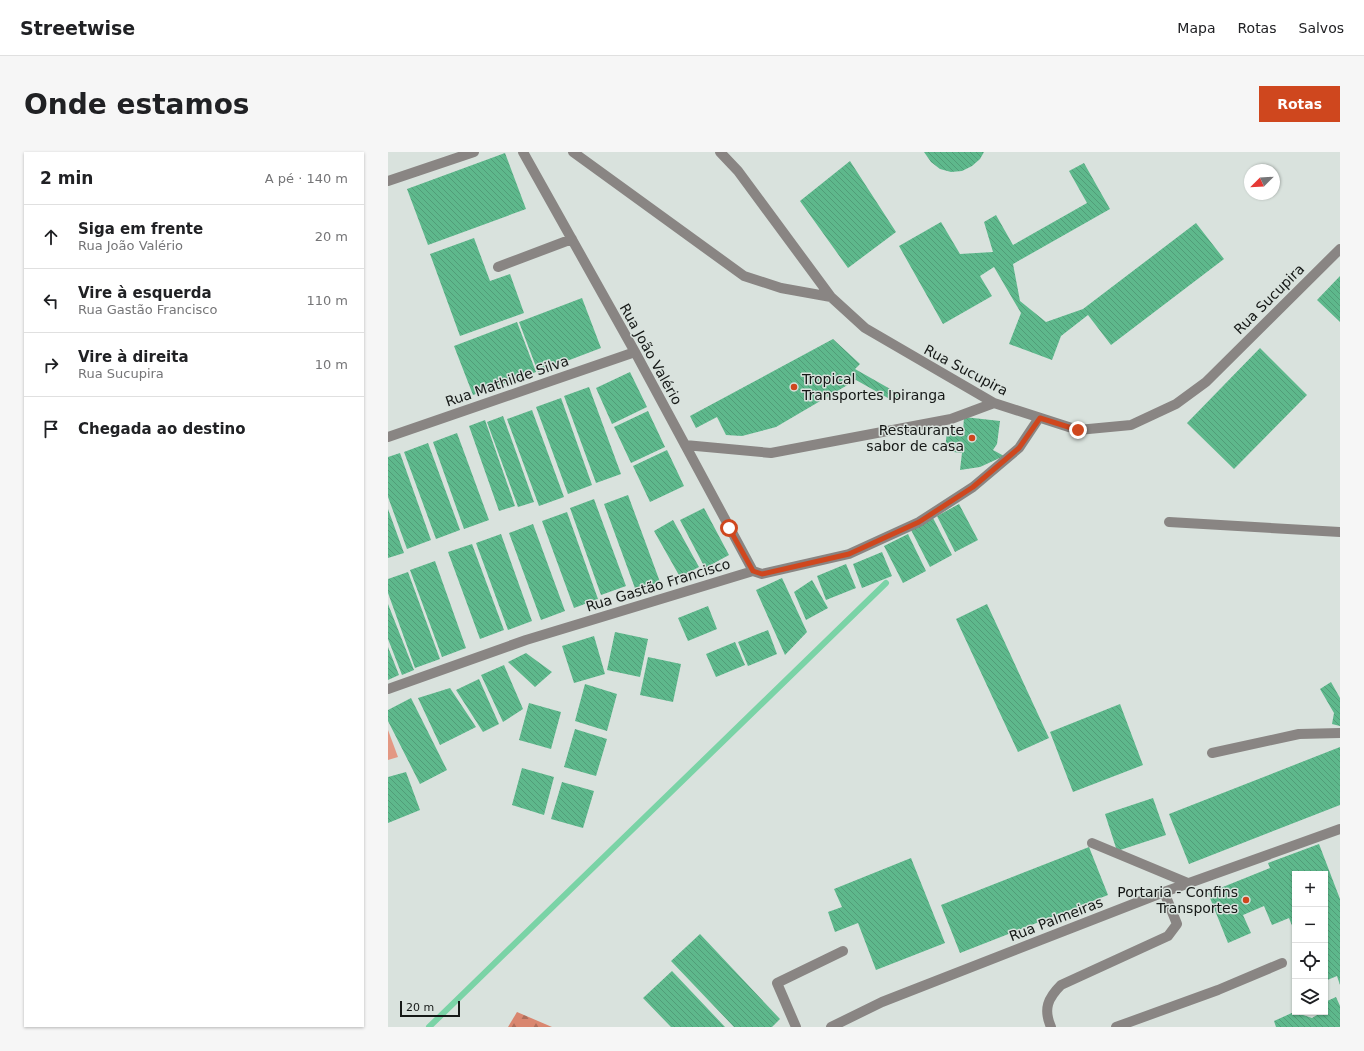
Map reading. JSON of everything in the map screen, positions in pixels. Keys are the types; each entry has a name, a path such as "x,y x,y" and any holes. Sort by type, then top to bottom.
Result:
{"street":[{"path":"388,181 474,152"},
{"name":"Rua João Valério","path":"523,152 753,571"},
{"path":"573,152 744,276 781,288 832,297"},
{"name":"Rua Sucupira","path":"720,152 738,172 832,297 865,328 994,402 1078,430 1130,425 1176,404 1206,382 1340,249"},
{"path":"498,267 572,239"},
{"name":"Rua Mathilde Silva","path":"388,437 634,352"},
{"path":"685,445 771,453 951,419 994,402"},
{"name":"Rua Gastão Francisco","path":"388,689 526,640 753,571 762,574 849,554 919,522 973,487 1019,448 1040,418"},
{"path":"1169,522 1340,532"},
{"path":"1212,752 1299,734 1340,733"},
{"name":"Rua Palmeiras","path":"831,1027 882,1002 1164,892 1340,829"},
{"path":"1092,843 1188,883"},
{"path":"1051,1027 1047,1009 1050,996 1061,985 1168,936 1177,924 1164,892"},
{"path":"796,1027 777,982 843,951"},
{"path":"1116,1027 1218,990 1282,963"}],"shaded area":[{"path":"388,730 398,757 388,760"}],"green space":[{"path":"517,1012 552,1027 508,1027"}],"building":[{"path":"924,152 984,152 980,159 972,166 962,171 951,172 940,169 931,162"},
{"path":"505,153 526,209 428,245 407,189"},
{"path":"850,161 896,232 848,268 800,201"},
{"path":"1084,163 1110,209 1013,264 1020,301 1046,322 1083,309 1196,223 1224,259 1111,345 1088,315 1061,336 1052,360 1009,344 1021,313 994,267 980,276 992,296 943,324 899,246 941,222 960,254 993,252 984,222 996,215 1013,245 1087,203 1069,171"},
{"path":"474,238 490,281 510,274 524,313 460,336 430,254"},
{"path":"1340,276 1340,322 1317,300"},
{"path":"582,298 601,348 538,372 519,322"},
{"path":"517,322 536,372 473,395 454,346"},
{"name":"Tropical Transportes Ipiranga","path":"833,339 860,364 855,369 899,394 895,402 856,380 776,427 742,436 726,435 717,417 696,428 690,416"},
{"path":"1260,348 1307,395 1234,469 1187,423"},
{"path":"630,372 647,407 612,424 596,388"},
{"path":"589,387 621,474 596,483 564,396"},
{"path":"561,398 592,485 568,494 536,407"},
{"path":"532,410 564,497 539,506 507,419"},
{"path":"648,411 665,447 631,463 614,427"},
{"path":"503,416 534,502 518,507 487,422"},
{"name":"Restaurante sabor de casa","path":"964,417 1000,421 997,444 993,450 1004,456 980,467 960,470 962,453 945,451 947,430 963,432"},
{"path":"485,420 515,506 499,511 469,426"},
{"path":"457,433 489,520 464,529 433,442"},
{"path":"428,443 460,530 436,539 404,452"},
{"path":"667,450 684,486 650,502 633,466"},
{"path":"400,453 431,540 407,549 388,497 388,457"},
{"path":"628,495 660,582 636,591 604,504"},
{"path":"594,499 626,586 601,595 570,508"},
{"path":"959,504 978,540 955,552 937,516"},
{"path":"704,508 729,555 705,568 680,520"},
{"path":"388,509 404,553 388,558"},
{"path":"567,512 598,599 574,608 542,521"},
{"path":"933,518 952,555 930,567 911,530"},
{"path":"673,520 699,567 680,577 654,531"},
{"path":"533,524 565,611 541,620 509,533"},
{"path":"501,534 532,621 508,630 476,543"},
{"path":"908,534 926,571 903,583 884,546"},
{"path":"472,544 504,630 480,639 448,552"},
{"path":"882,552 892,576 862,588 853,564"},
{"path":"435,561 466,648 442,657 410,570"},
{"path":"846,564 856,588 826,600 817,576"},
{"path":"408,572 440,659 415,668 388,593 388,579"},
{"path":"782,578 807,632 785,655 756,590"},
{"path":"812,580 828,608 806,620 794,592"},
{"path":"388,604 414,670 402,675 388,639"},
{"path":"987,604 1049,738 1018,752 956,619"},
{"path":"708,606 717,629 688,641 678,618"},
{"path":"768,630 777,654 748,666 738,642"},
{"path":"615,632 648,639 640,677 607,670"},
{"path":"594,636 605,674 574,683 562,646"},
{"path":"735,642 745,665 716,677 706,654"},
{"path":"388,647 399,675 388,680"},
{"path":"526,653 552,672 535,687 508,662"},
{"path":"648,657 681,664 673,702 640,695"},
{"path":"504,665 523,709 503,722 481,675"},
{"path":"479,679 499,724 483,732 456,690"},
{"path":"1331,682 1340,698 1340,726 1332,724 1334,713 1320,689"},
{"path":"585,684 617,694 607,731 575,721"},
{"path":"450,688 476,727 440,745 418,698"},
{"path":"411,698 447,770 420,784 388,721 388,710"},
{"path":"529,703 561,712 551,749 519,740"},
{"path":"1120,704 1143,765 1073,792 1050,732"},
{"path":"575,729 607,739 596,776 564,767"},
{"path":"1340,747 1340,805 1189,864 1169,814"},
{"path":"522,768 554,777 544,815 512,805"},
{"path":"406,772 420,810 388,823 388,777"},
{"path":"562,782 594,791 583,828 551,819"},
{"path":"1153,798 1166,835 1117,851 1105,814"},
{"path":"1319,844 1340,899 1340,985 1337,976 1328,980 1328,871 1292,871 1292,926 1289,918 1272,925 1264,906 1243,915 1251,933 1228,943 1208,893 1270,868 1268,863"},
{"path":"1089,847 1108,895 960,953 941,905"},
{"path":"911,858 945,943 876,970 858,923 835,932 828,912 842,907 834,889"},
{"path":"700,934 780,1019 772,1027 734,1027 671,961"},
{"path":"672,971 725,1027 671,1027 643,998"},
{"path":"1336,997 1340,1006 1340,1027 1276,1027 1274,1021 1292,1013 1292,1015 1303,1015 1312,1018 1317,1015 1328,1015 1328,1001"}],"waterway":[{"path":"429,1027 886,583"}],"place":[{"name":"Tropical Transportes Ipiranga","path":"794,387"},
{"name":"Restaurante sabor de casa","path":"972,438"},
{"name":"Portaria - Confins Transportes","path":"1246,900"}],"route":[{"path":"729,528 753,571 762,574 849,554 919,522 973,487 1019,448 1040,418 1078,430"}]}
